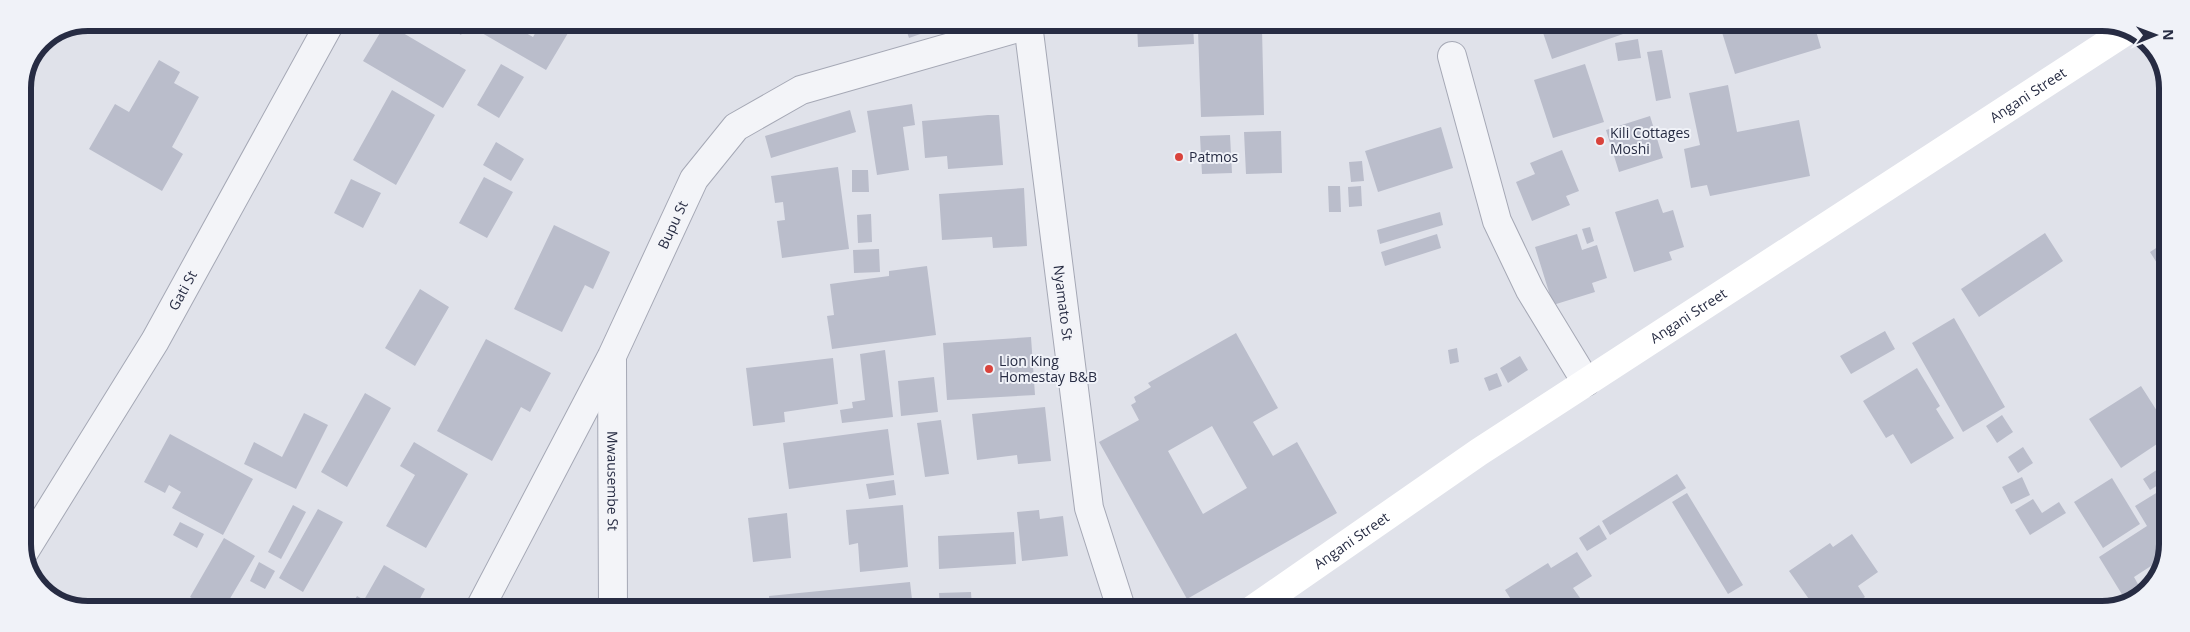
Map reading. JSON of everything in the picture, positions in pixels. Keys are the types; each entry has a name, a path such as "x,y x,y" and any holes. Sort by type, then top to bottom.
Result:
{"street":[{"name":"Gati St","path":"31,541 155,340 326,31"},
{"name":"Bupu St","path":"484,601 612,356 694,179 736,127 802,90 1004,31"},
{"name":"Nyamato St","path":"1029,31 1089,508 1119,601"},
{"name":"Angani Street","path":"1265,601 1479,452 2121,35"},
{"path":"1452,56 1497,221 1530,290 1586,382"},
{"name":"Mwausembe St","path":"612,356 613,601"}],"building":[{"path":"381,31 400,31 466,70 443,108 363,61"},
{"path":"454,31 463,31 461,35"},
{"path":"478,31 522,31 533,37 536,31 569,31 546,70"},
{"path":"907,31 929,31 909,38"},
{"path":"1137,31 1193,31 1194,44 1138,47"},
{"path":"1198,31 1262,31 1264,115 1201,117"},
{"path":"1542,31 1622,31 1623,34 1552,59"},
{"path":"1722,31 1816,31 1821,48 1735,74"},
{"path":"1638,39 1641,58 1618,61 1615,43"},
{"path":"1662,50 1671,98 1656,101 1647,52"},
{"path":"159,60 180,72 174,83 199,97 172,147 183,154 162,191 89,149 115,104 129,112"},
{"path":"501,64 524,77 499,118 477,105"},
{"path":"1585,64 1604,122 1553,138 1534,80"},
{"path":"1728,85 1737,132 1799,120 1810,176 1710,196 1707,185 1691,188 1684,149 1700,145 1689,93"},
{"path":"392,90 435,115 396,185 353,160"},
{"path":"912,104 915,125 903,127 909,170 877,175 867,111"},
{"path":"850,110 856,132 771,158 765,136"},
{"path":"999,115 1003,165 948,169 947,156 925,158 922,121"},
{"path":"1650,116 1663,158 1619,172 1606,130"},
{"path":"1441,127 1453,168 1378,192 1365,151"},
{"path":"1281,131 1282,173 1246,174 1244,132"},
{"path":"1230,135 1232,173 1202,174 1200,136"},
{"path":"496,142 524,159 511,181 483,165"},
{"path":"1562,150 1579,191 1566,196 1570,205 1532,221 1516,182 1535,174 1530,163"},
{"path":"1362,161 1364,181 1351,182 1349,162"},
{"path":"838,167 849,249 782,258 777,221 785,220 783,202 775,203 771,176"},
{"path":"852,170 868,170 869,192 852,192"},
{"path":"484,177 513,192 487,238 459,223"},
{"path":"351,179 381,193 363,228 334,213"},
{"path":"1328,186 1340,186 1341,212 1329,212"},
{"path":"1361,186 1362,206 1349,207 1348,187"},
{"path":"1024,188 1027,246 993,248 992,237 942,240 939,194"},
{"path":"1658,199 1663,213 1673,210 1684,247 1669,252 1672,260 1634,272 1615,212"},
{"path":"1440,212 1443,225 1380,244 1377,230"},
{"path":"871,214 872,242 858,243 857,215"},
{"path":"554,225 610,252 593,289 585,285 562,332 514,309"},
{"path":"1590,227 1594,241 1587,244 1582,229"},
{"path":"2045,233 2063,261 1979,317 1961,289"},
{"path":"1437,234 1441,248 1385,266 1381,252"},
{"path":"1577,234 1582,250 1597,245 1607,278 1592,283 1595,292 1553,305 1535,247"},
{"path":"2159,246 2159,266 2150,252"},
{"path":"879,249 880,272 854,273 853,250"},
{"path":"927,266 936,335 832,349 827,316 834,315 830,284 889,276 889,271"},
{"path":"420,289 449,307 415,366 385,348"},
{"path":"1954,318 2005,407 1963,432 1912,343"},
{"path":"1885,331 1895,349 1851,374 1840,356"},
{"path":"1236,333 1278,408 1253,422 1273,456 1297,442 1337,513 1187,599 1099,442 1139,420 1131,405 1136,402 1134,397 1151,387 1148,383","holes":["1212,426 1247,488 1203,514 1168,451"]},
{"name":"Lion King Homestay B&B","path":"1031,337 1035,395 947,400 943,343"},
{"path":"486,339 551,373 530,412 521,407 492,461 437,431"},
{"path":"1457,348 1459,362 1450,364 1448,350"},
{"path":"885,350 893,417 842,423 840,410 853,408 852,402 865,400 860,354"},
{"path":"1520,356 1528,370 1508,383 1500,368"},
{"path":"833,358 838,404 784,412 785,422 753,426 746,368"},
{"path":"1917,368 1940,406 1936,409 1954,438 1911,464 1893,434 1886,438 1863,401"},
{"path":"1497,373 1502,386 1489,391 1484,378"},
{"path":"934,377 938,412 901,416 898,381"},
{"path":"2141,386 2159,414 2159,443 2121,468 2089,419"},
{"path":"365,393 391,408 347,487 321,472"},
{"path":"1045,407 1051,461 1018,464 1017,455 977,460 972,414"},
{"path":"304,413 328,425 296,489 244,464 254,442 282,457"},
{"path":"2002,415 2013,432 1997,443 1986,426"},
{"path":"941,420 949,474 925,477 917,423"},
{"path":"888,429 894,475 789,489 783,443"},
{"path":"170,434 253,479 223,535 172,508 181,492 169,485 165,493 144,482"},
{"path":"414,442 468,474 426,548 386,526 415,475 400,466"},
{"path":"2023,447 2033,463 2018,473 2008,457"},
{"path":"2159,468 2159,484 2150,490 2143,479"},
{"path":"1677,474 1686,488 1610,535 1602,521"},
{"path":"2022,477 2030,495 2011,504 2002,487"},
{"path":"2112,478 2140,524 2103,548 2074,502"},
{"path":"894,480 896,495 869,499 866,484"},
{"path":"2159,491 2159,544 2157,559 2153,569 2151,566 2134,577 2139,586 2123,596 2099,557 2147,526 2135,506"},
{"path":"1687,493 1743,585 1728,594 1672,502"},
{"path":"2033,499 2042,513 2059,502 2066,513 2030,535 2015,510"},
{"path":"293,505 306,512 281,559 268,552"},
{"path":"903,505 908,567 860,572 858,543 849,545 846,510"},
{"path":"318,509 343,522 303,592 279,578"},
{"path":"1039,510 1040,519 1063,516 1068,556 1022,561 1017,512"},
{"path":"787,513 791,558 753,562 748,518"},
{"path":"180,522 204,534 197,548 173,535"},
{"path":"1599,525 1607,539 1587,551 1579,538"},
{"path":"1014,532 1016,564 939,569 938,536"},
{"path":"1852,534 1878,572 1858,586 1865,597 1859,601 1810,601 1789,571 1830,543 1833,547"},
{"path":"224,538 255,556 229,601 197,601 190,597"},
{"path":"1577,552 1592,576 1573,588 1582,601 1512,601 1505,590 1548,563 1551,568"},
{"path":"259,562 275,571 265,589 250,581"},
{"path":"384,565 425,589 419,601 354,601 357,596 364,600"},
{"path":"910,582 912,601 769,601 769,596"},
{"path":"971,592 972,601 940,601 939,593"}],"place":[{"name":"Kili Cottages Moshi","path":"1600,141"},
{"name":"Patmos","path":"1179,157"},
{"name":"Lion King Homestay B&B","path":"989,369"}]}
